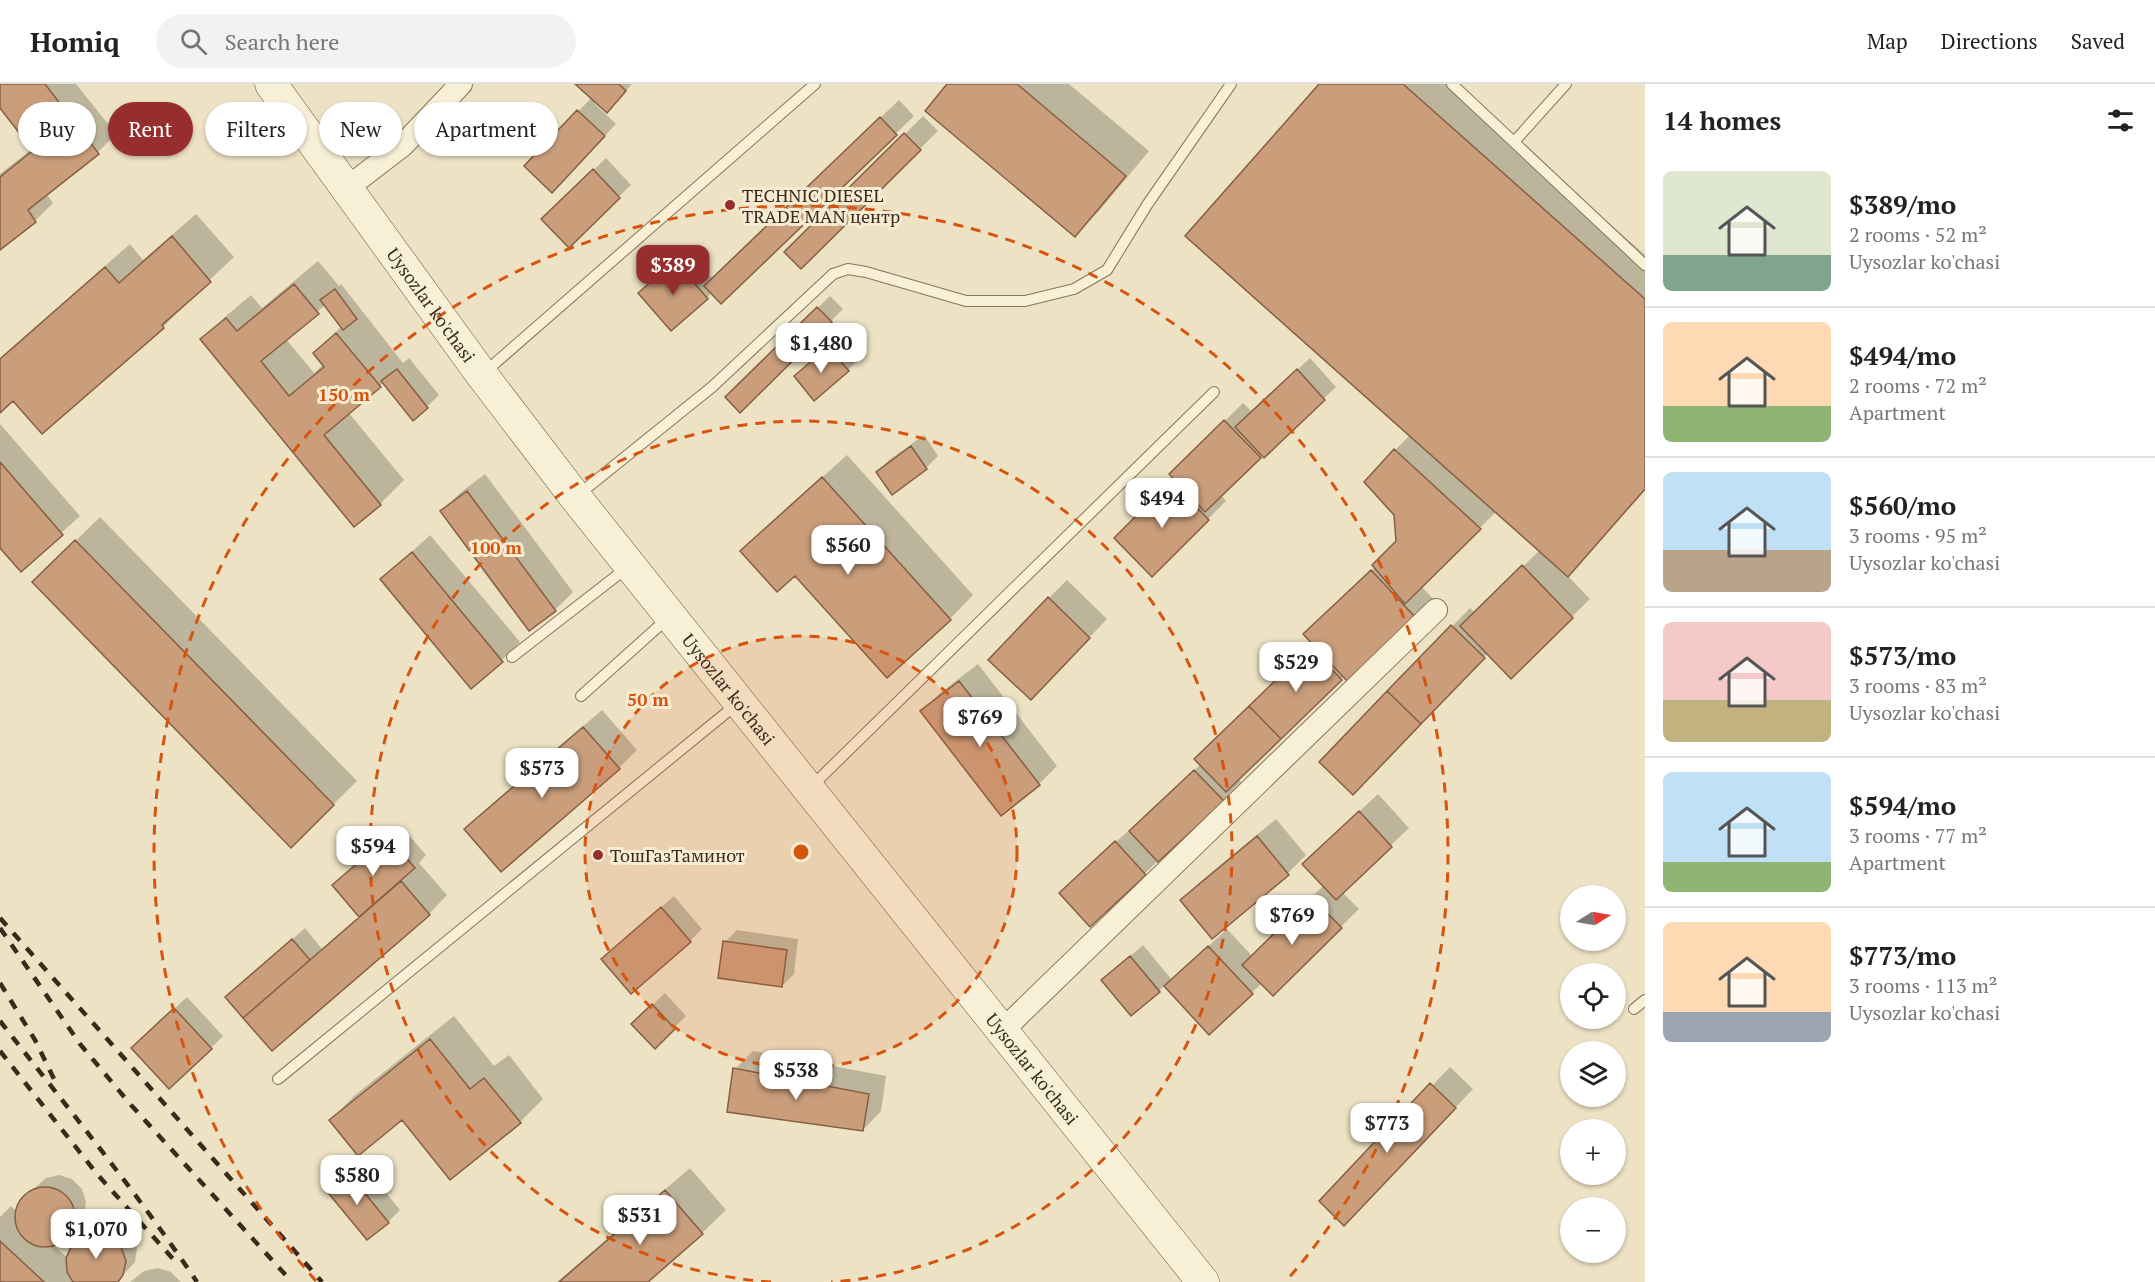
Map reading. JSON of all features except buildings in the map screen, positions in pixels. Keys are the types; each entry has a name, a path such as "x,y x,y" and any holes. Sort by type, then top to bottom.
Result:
{"main road":[{"name":"Uysozlar ko'chasi","path":"271,84 482,375 576,498 1203,1282"}],"street":[{"path":"347,188 403,145 461,84"},
{"path":"1002,1031 1436,610"}],"lane":[{"path":"482,375 815,84"},
{"path":"576,498 712,387 833,274 848,268 966,301 1025,301 1074,289 1107,270 1147,205 1231,84"},
{"path":"1452,84 1645,265"},
{"path":"1514,142 1566,84"},
{"path":"809,789 1214,392"},
{"path":"512,657 630,565"},
{"path":"581,696 670,616"},
{"path":"278,1078 739,702"},
{"path":"1634,1009 1645,1000"}],"railway":[{"path":"0,918 322,1282"},
{"path":"0,928 80,1044 131,1105 292,1282"},
{"path":"0,983 35,1040 56,1083"},
{"path":"0,1021 126,1182 197,1282"},
{"path":"0,1051 97,1174 174,1260"}],"place":[{"name":"TECHNIC DIESEL TRADE MAN центр","path":"730,205"},
{"name":"ТошГазТаминот","path":"598,855"}]}
